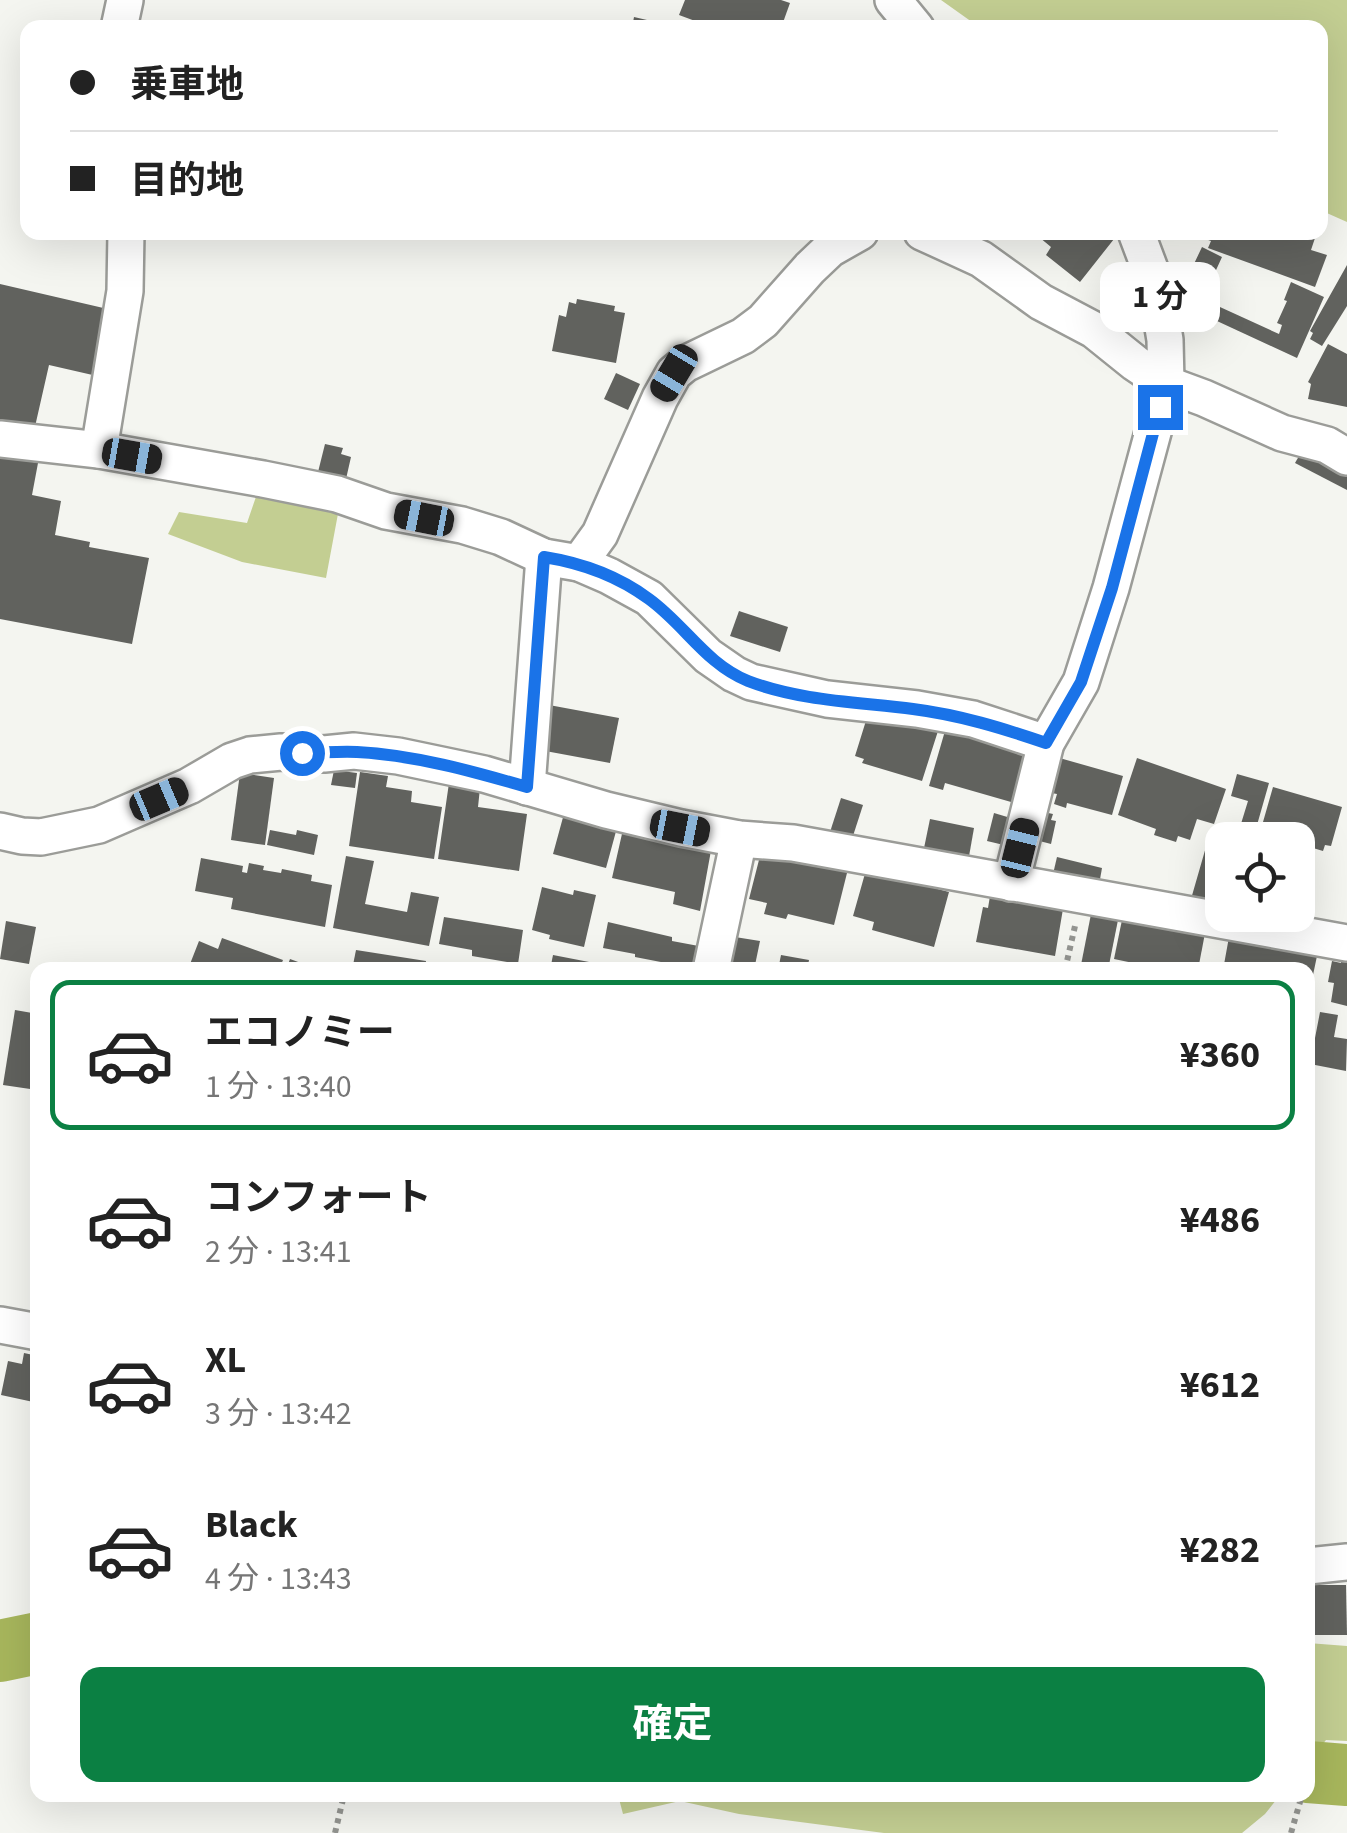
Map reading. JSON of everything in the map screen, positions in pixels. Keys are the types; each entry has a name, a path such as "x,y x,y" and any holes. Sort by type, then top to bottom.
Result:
{"street":[{"path":"893,0 909,20"},
{"path":"100,450 125,291 126,240"},
{"path":"579,563 600,534 674,373 763,321 810,268 846,240"},
{"path":"939,240 981,259 1040,302 1094,330 1166,384 1282,433 1340,448"},
{"path":"1012,883 1046,743 1081,682 1112,588 1166,384 1165,340 1156,285 1139,240"},
{"path":"0,438 100,450 337,494 386,510 462,525 544,557 579,563 609,576 649,598 708,656 751,682 828,699 973,719 1046,743"},
{"path":"527,787 544,557"},
{"path":"0,831 41,837 99,824 250,755 354,752 398,756 484,774 606,810 740,839 793,843 1347,943"},
{"path":"713,962 740,839"},
{"path":"0,1325 30,1331"},
{"path":"1315,1565 1347,1562"}],"path":[{"path":"1067,962 1082,895"},
{"path":"335,1833 342,1802"},
{"path":"1292,1833 1300,1802"}],"green space":[{"path":"941,0 1347,0 1347,222 1328,214 1328,20 969,20"},
{"path":"260,485 340,503 326,578 242,562 168,534 179,512 247,523"},
{"path":"1315,1644 1347,1646 1347,1741 1326,1740 1315,1753"},
{"path":"620,1802 676,1802 623,1814"},
{"path":"685,1802 1274,1802 1242,1833 884,1833 739,1814"}],"building":[{"path":"685,0 790,3 784,20 692,20 679,15"},
{"path":"1043,240 1113,240 1080,282 1046,255 1051,247"},
{"path":"1314,240 1311,250 1327,255 1315,287 1208,248 1211,241"},
{"path":"1202,247 1222,257 1206,292 1211,294 1199,320 1173,308"},
{"path":"1130,263 1134,286 1113,289 1109,266"},
{"path":"1347,265 1347,306 1322,346 1310,339 1310,331"},
{"path":"1291,282 1324,297 1297,358 1204,315 1209,302 1279,334 1282,325 1277,323"},
{"path":"0,284 112,310 97,376 49,365 34,431 0,422"},
{"path":"1136,288 1143,322 1114,328 1107,294"},
{"path":"577,299 615,306 614,311 625,313 616,363 552,351 559,315 566,317 569,302 576,304"},
{"path":"1328,344 1347,354 1347,407 1308,399 1308,382"},
{"path":"616,373 640,384 628,410 604,399"},
{"path":"325,444 343,448 341,454 351,457 346,479 318,472"},
{"path":"1303,449 1347,472 1347,490 1295,463"},
{"path":"0,456 38,463 32,495 61,501 55,535 90,542 89,547 149,558 132,644 0,619"},
{"path":"739,611 788,627 780,652 730,636"},
{"path":"549,705 619,718 610,763 540,750"},
{"path":"869,711 938,731 922,781 862,763 864,759 855,756"},
{"path":"947,724 1034,750 1018,804 945,783 943,790 929,786"},
{"path":"1056,757 1123,776 1112,815 1067,803 1066,808 1054,804 1057,794 1046,792"},
{"path":"1137,758 1226,789 1215,822 1197,819 1190,840 1178,836 1176,842 1154,835 1156,829 1118,815"},
{"path":"334,770 357,773 355,788 331,785"},
{"path":"360,772 388,776 386,787 412,791 411,802 442,807 434,859 349,846"},
{"path":"240,773 274,778 265,845 231,840"},
{"path":"1237,774 1269,783 1258,822 1242,822 1248,801 1231,796"},
{"path":"449,783 480,788 478,807 527,814 519,871 438,859"},
{"path":"1273,787 1342,807 1331,846 1325,845 1323,851 1315,849 1315,822 1263,822"},
{"path":"841,798 863,805 852,839 830,832"},
{"path":"565,810 618,824 606,868 553,854"},
{"path":"1039,811 1053,814 1051,820 1056,821 1051,844 1032,839"},
{"path":"994,813 1014,819 1008,846 987,841"},
{"path":"930,819 974,828 968,862 923,853"},
{"path":"624,825 712,845 700,911 673,904 675,892 612,878"},
{"path":"270,830 318,835 314,855 267,845"},
{"path":"1205,850 1205,904 1191,899"},
{"path":"776,851 848,869 834,925 788,914 786,919 764,914 767,903 749,899 760,856 773,860"},
{"path":"346,856 374,861 365,904 407,912 411,892 439,897 429,946 333,928"},
{"path":"1057,857 1102,868 1099,885 1053,874"},
{"path":"201,858 243,866 242,872 247,873 249,863 264,866 263,870 312,875 311,881 332,885 325,927 231,909 233,898 195,891"},
{"path":"866,870 949,892 934,947 872,930 874,922 853,916"},
{"path":"542,887 573,895 574,890 596,895 584,947 549,939 550,935 532,930"},
{"path":"991,890 1064,903 1055,956 976,942"},
{"path":"1092,909 1119,915 1110,962 1082,962"},
{"path":"1123,915 1205,933 1200,962 1114,959"},
{"path":"444,917 523,930 518,962 472,956 472,950 439,944"},
{"path":"6,921 36,927 29,964 0,959"},
{"path":"608,922 704,947 701,962 661,962 603,948"},
{"path":"735,937 760,941 756,962 730,962"},
{"path":"1229,937 1317,956 1315,966 1315,962 1224,962"},
{"path":"222,938 283,960 191,962 199,941 218,949"},
{"path":"356,950 426,961 426,962 354,962"},
{"path":"553,955 589,962 552,962"},
{"path":"781,955 809,960 809,962 780,962"},
{"path":"1341,958 1347,959 1347,1006 1331,1002 1334,983 1328,982 1332,961 1341,963"},
{"path":"15,1010 30,1013 30,1089 3,1085"},
{"path":"1320,1012 1338,1015 1334,1037 1347,1039 1346,1071 1315,1065"},
{"path":"24,1353 30,1354 30,1401 1,1395 8,1361 22,1364"},
{"path":"1315,1585 1346,1585 1347,1635 1315,1635"}],"waterway":[{"path":"0,1651 30,1645"},
{"path":"1315,1773 1347,1775"}],"route":[{"path":"302,753 398,756 527,787 544,557 579,563 649,598 708,656 751,682 828,699 973,719 1046,743 1081,682 1112,588 1160,407"}]}
